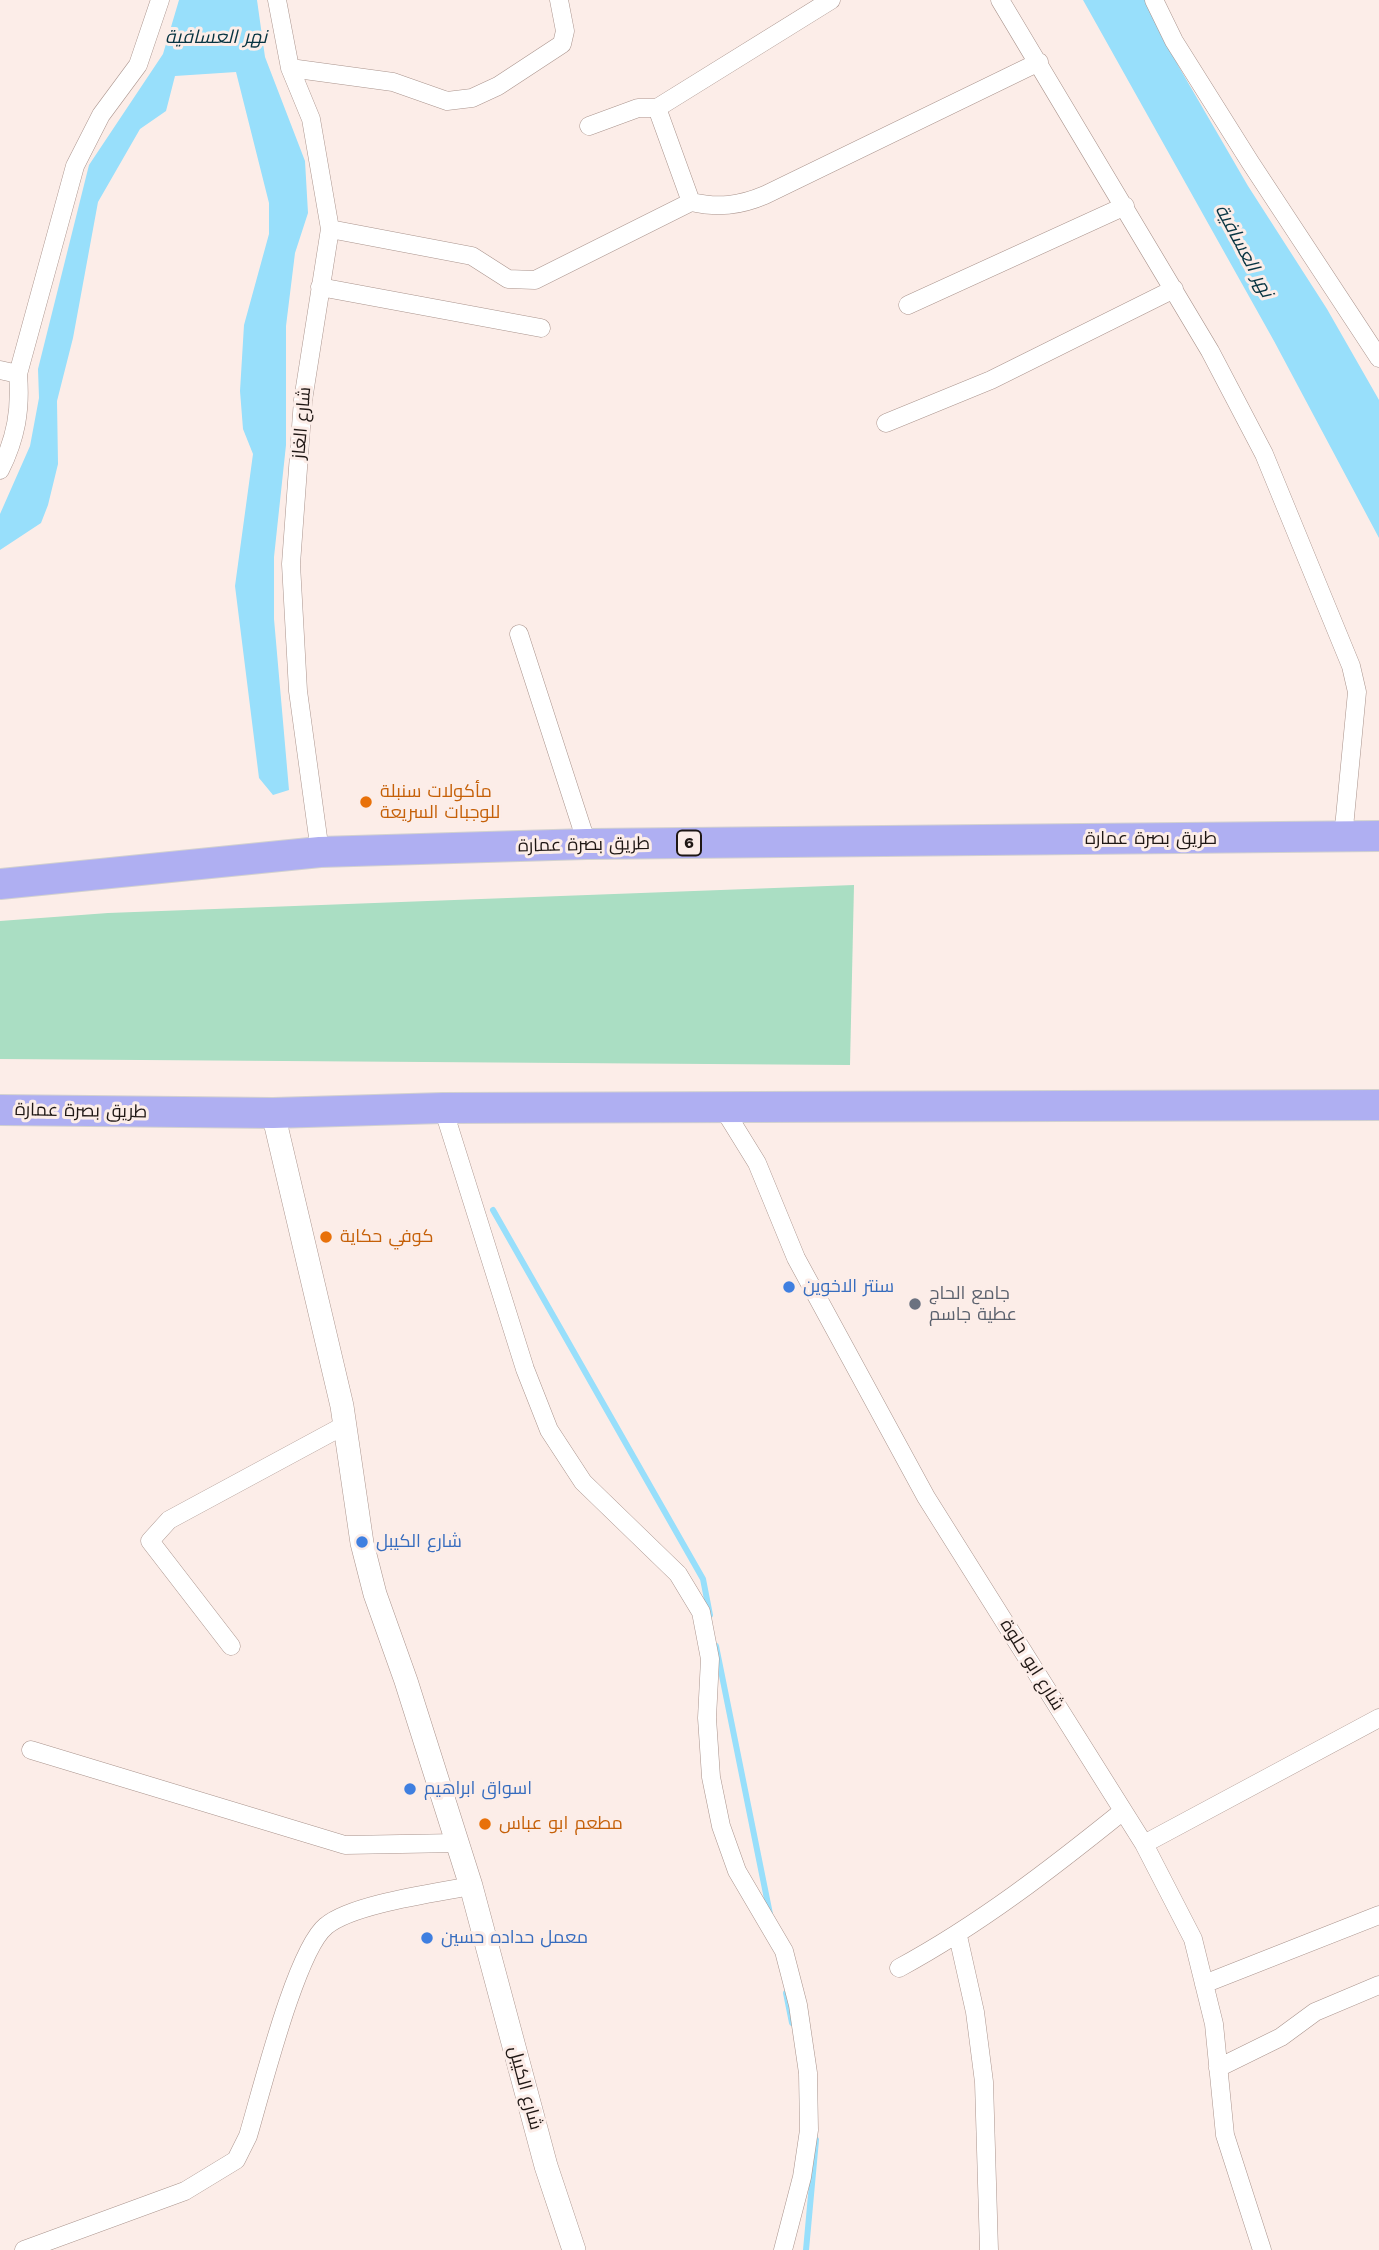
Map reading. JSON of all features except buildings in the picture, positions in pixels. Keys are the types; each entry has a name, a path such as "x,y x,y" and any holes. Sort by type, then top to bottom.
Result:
{"highway":[{"name":"طريق بصرة عمارة","path":"0,884 320,852 587,844 1379,836"},
{"name":"طريق بصرة عمارة","path":"0,1110 272,1113 443,1108 1379,1105"}],"street":[{"path":"0,470 14,443 21,403 18,374 75,166 101,115 138,65 160,0"},
{"name":"شارع الغاز","path":"277,0 290,68 311,119 330,229 303,400 291,564 298,691 320,852"},
{"path":"290,68 393,82 447,101 472,98 498,86 562,44 565,31 559,0"},
{"path":"589,127 638,108 657,108 831,0"},
{"path":"1000,0 1210,351 1264,454 1352,666 1357,692 1343,838"},
{"path":"1154,0 1174,41 1379,358"},
{"path":"330,229 472,256 508,279 535,280 691,202 714,207 742,204 1039,62"},
{"path":"657,108 691,202"},
{"path":"908,304 1125,206"},
{"path":"320,287 541,328"},
{"path":"886,423 991,380 1174,289"},
{"path":"0,370 18,374"},
{"path":"519,634 587,844"},
{"path":"443,1108 525,1369 549,1430 583,1482 678,1574 701,1612 710,1659 707,1718 711,1777 721,1826 737,1871 784,1951 798,2005 808,2073 809,2130 804,2166 783,2250"},
{"name":"شارع ابو حلوة","path":"723,1108 757,1163 796,1258 926,1497 1144,1844 1193,1938 1214,2024 1225,2135 1262,2250"},
{"name":"شارع الكيبل","path":"272,1113 296,1201 345,1425 362,1544 375,1594 471,1886 546,2166 574,2250"},
{"path":"231,1646 150,1541 169,1520 345,1425"},
{"path":"1144,1844 1379,1718"},
{"path":"31,1750 345,1845 457,1843"},
{"path":"899,1968 958,1936 1028,1887 1123,1811"},
{"path":"24,2250 185,2191 236,2160 248,2136 295,1983 312,1941 327,1925 358,1910 471,1886"},
{"path":"1204,1984 1379,1915"},
{"path":"958,1936 975,2012 984,2082 989,2250"},
{"path":"1218,2068 1281,2037 1315,2012 1379,1985"}],"green space":[{"path":"854,885 850,1065 0,1059 0,921 108,913"}],"water":[{"name":"نهر العسافية","path":"179,0 257,0 265,57 305,161 308,213 295,253 286,326 286,445 274,557 274,619 289,790 273,795 259,778 235,586 253,454 243,429 240,391 244,325 269,234 269,203 236,72 175,76 166,111 140,129 98,202 73,338 57,401 58,464 48,505 41,523 0,550 0,514 30,446 39,398 38,369 89,165 163,54"},
{"name":"نهر العسافية","path":"1083,0 1146,0 1179,67 1248,186 1327,309 1379,400 1379,538 1274,341"}],"waterway":[{"path":"493,1210 703,1579 710,1615"},
{"path":"716,1646 770,1914"},
{"path":"786,1993 792,2023"},
{"path":"806,2250 816,2140"}],"place":[{"name":"مأكولات سنبلة للوجبات السريعة","path":"366,802"},
{"name":"كوفي حكاية","path":"326,1237"},
{"name":"سنتر الاخوين","path":"789,1287"},
{"name":"جامع الحاج عطية جاسم","path":"915,1304"},
{"name":"شارع الكيبل","path":"362,1542"},
{"name":"اسواق ابراهيم","path":"410,1789"},
{"name":"مطعم ابو عباس","path":"485,1824"},
{"name":"معمل حداده حسين","path":"427,1938"}]}
